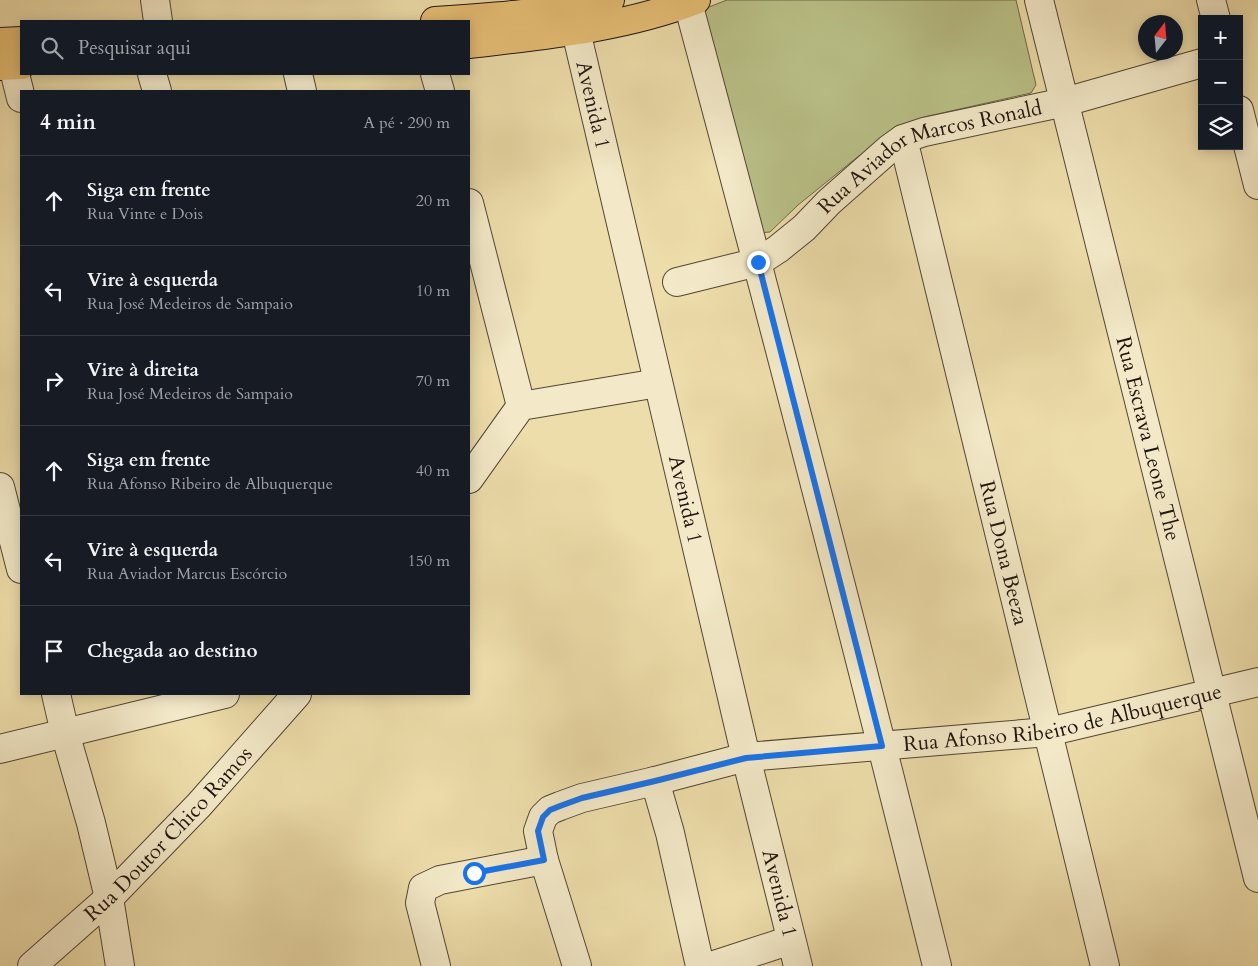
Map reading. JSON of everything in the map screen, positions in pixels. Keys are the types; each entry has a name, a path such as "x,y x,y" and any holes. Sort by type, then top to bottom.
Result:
{"main road":[{"path":"448,20 516,15 583,6 610,0"},
{"path":"470,44 576,31 630,21 692,2"}],"street":[{"path":"156,0 158,20"},
{"name":"Rua Escrava Leone The","path":"1039,0 1258,878"},
{"path":"1211,0 1215,15"},
{"path":"692,2 937,966"},
{"name":"Avenida 1","path":"576,31 746,758 795,953"},
{"path":"11,56 20,94"},
{"name":"Rua Aviador Marcos Ronald","path":"678,282 758,262 804,228 829,202 903,139 924,132 1064,102 1198,64"},
{"path":"152,75 157,90"},
{"path":"298,75 302,90"},
{"path":"435,75 440,90"},
{"path":"1243,126 1258,185"},
{"name":"Rua Dona Beeza","path":"903,139 1105,966"},
{"path":"470,207 522,406"},
{"path":"470,478 522,406 658,382"},
{"path":"0,487 7,540 20,567"},
{"name":"Rua Afonso Ribeiro de Albuquerque","path":"576,966 544,860 538,831 543,817 550,810 582,798 746,758 1048,732 1258,682"},
{"path":"56,695 65,734 91,822 109,898 120,966"},
{"path":"0,749 65,734 181,699 216,695"},
{"name":"Rua Doutor Chico Ramos","path":"32,966 109,898 198,805 296,695"},
{"path":"655,781 674,850 700,966"},
{"path":"436,966 420,903 423,888 440,880 544,860"},
{"path":"711,966 795,953"}],"green space":[{"path":"727,0 1016,0 1036,85 1031,93 924,117 860,155 798,205 770,232 758,233 701,10"}],"route":[{"path":"474,873 544,860 538,831 543,817 550,810 582,798 746,758 882,746 758,262"}]}
